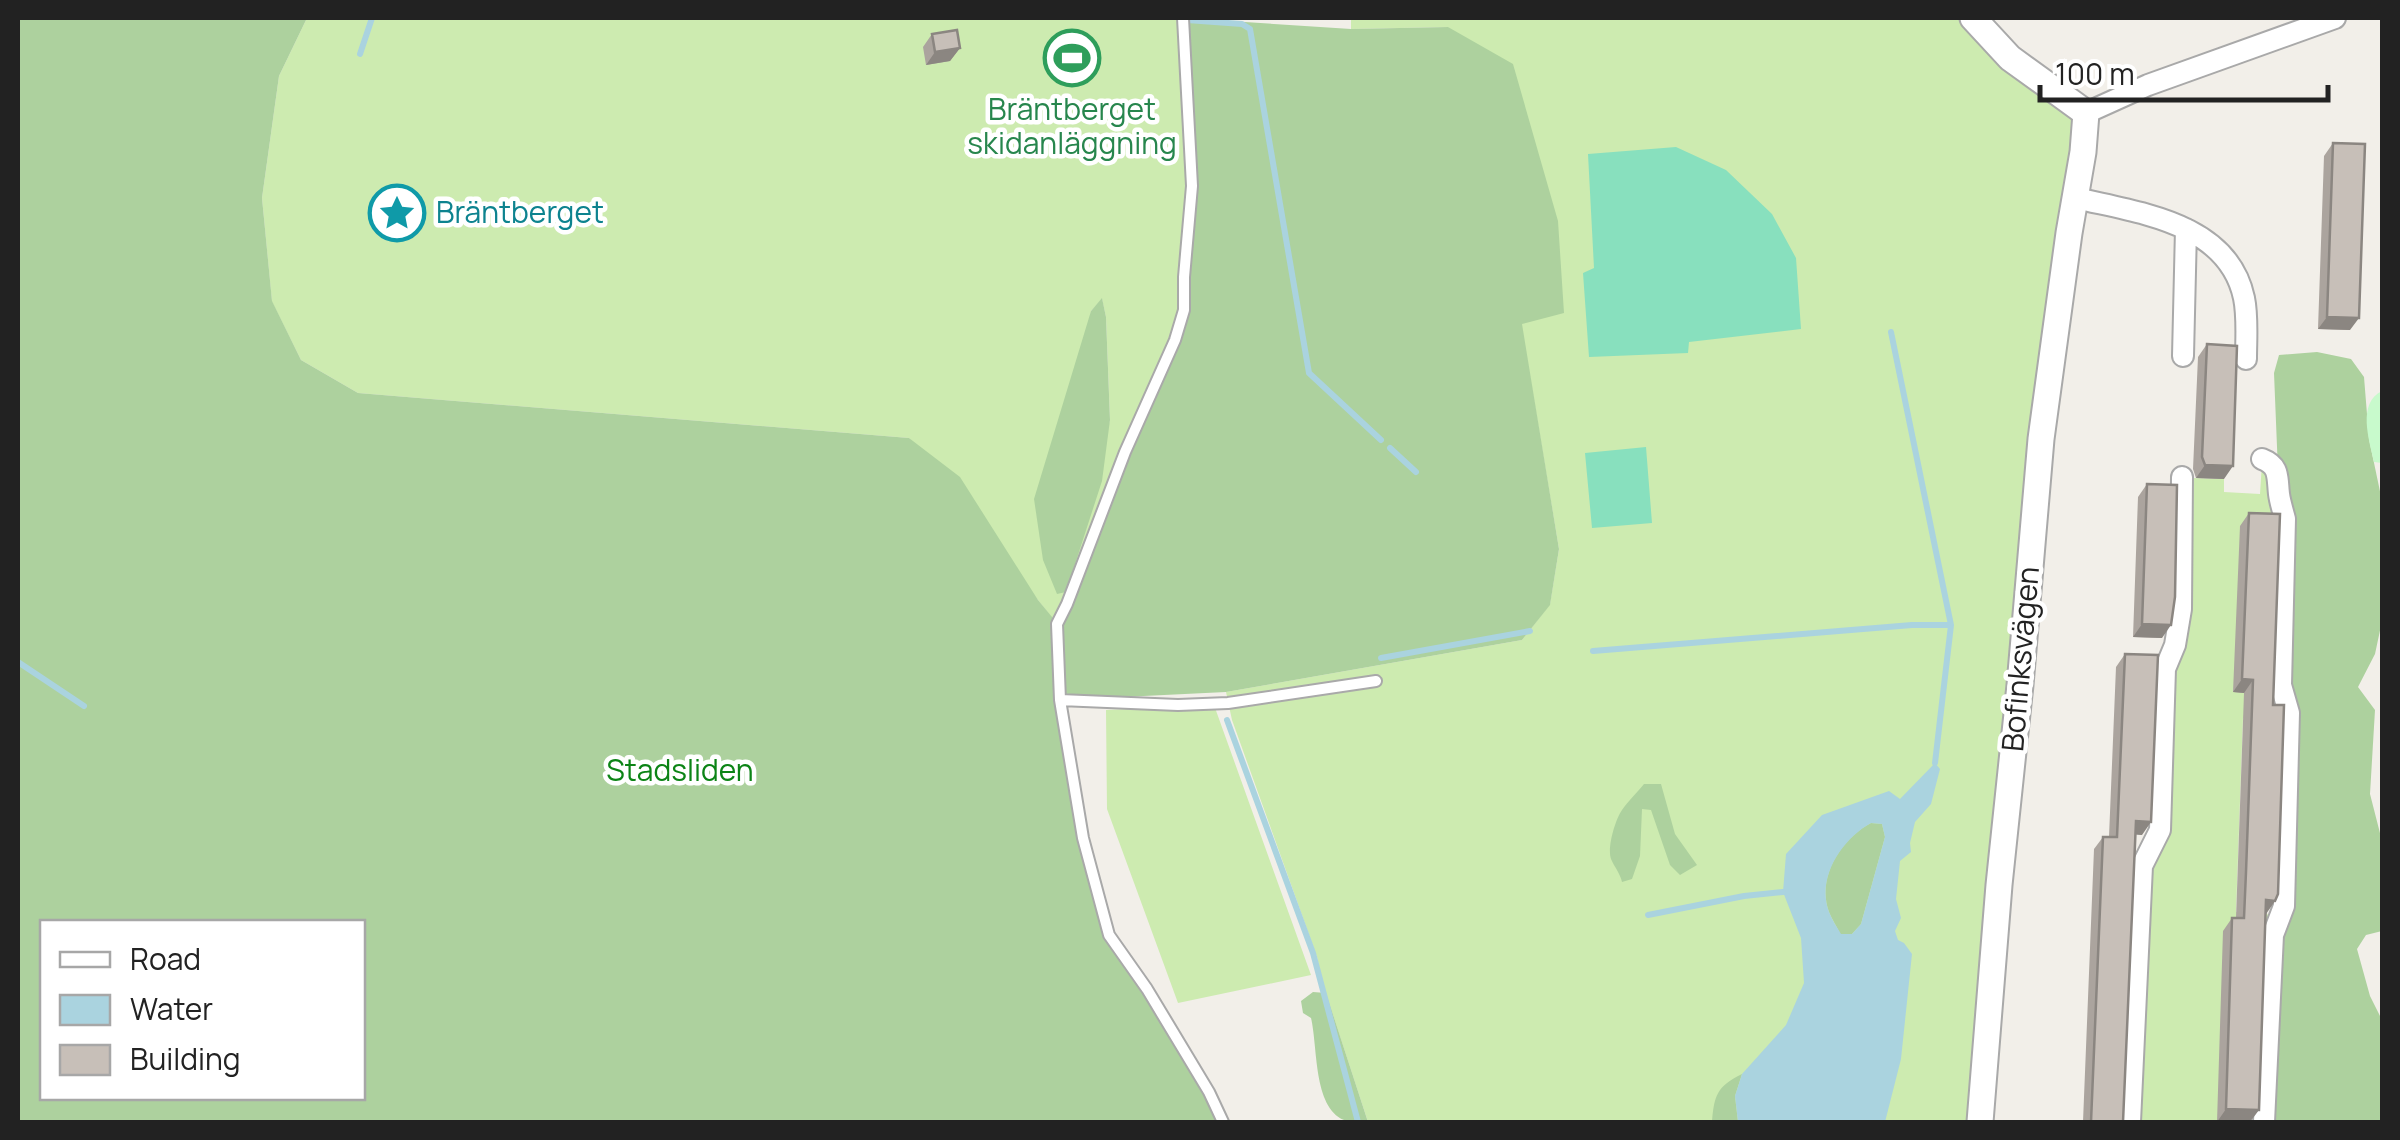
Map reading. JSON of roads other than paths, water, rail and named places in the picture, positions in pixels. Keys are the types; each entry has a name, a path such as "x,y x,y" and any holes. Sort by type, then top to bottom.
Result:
{"street":[{"path":"1972,18 2010,58 2086,113 2148,85 2335,18"},
{"name":"Bofinksvägen","path":"1980,1122 1998,885 2041,439 2084,152 2086,113"},
{"path":"2076,198 2172,222 2205,237 2235,272 2244,296 2246,359"},
{"path":"2183,356 2186,229"},
{"path":"2262,459 2272,463 2278,473 2285,519 2281,685 2289,713 2284,906 2272,935 2264,1122"},
{"path":"2130,1122 2142,866 2160,830 2165,669 2175,645 2181,610 2182,477"}],"lane":[{"path":"1183,18 1192,186 1184,310 1057,624 1060,700 1084,838 1108,935 1148,989 1223,1122"},
{"path":"1060,700 1178,706 1228,703 1376,680"}],"water":[{"path":"1935,763 1940,769 1931,804 1915,822 1911,852 1900,861 1896,899 1901,918 1895,931 1912,954 1901,1059 1885,1122 1738,1122 1735,1096 1742,1074 1786,1025 1804,983 1801,938 1783,892 1786,854 1822,815 1889,791 1900,799","holes":["1871,823 1882,824 1885,837 1861,924 1852,934 1841,934 1826,899 1829,873 1850,839"]}],"waterway":[{"path":"360,54 372,18"},
{"path":"1187,20 1242,24 1250,29 1309,373 1381,440"},
{"path":"1891,332 1951,625 1935,763"},
{"path":"1390,448 1416,472"},
{"path":"1593,651 1951,625"},
{"path":"1381,658 1530,631"},
{"path":"18,662 84,706"},
{"path":"1227,720 1313,953 1358,1122"},
{"path":"1648,915 1783,892"}],"place":[{"name":"Bräntberget skidanläggning","path":"1072,58"},
{"name":"Bräntberget","path":"397,213"}],"park label":[{"name":"Stadsliden","path":"680,771"}]}
